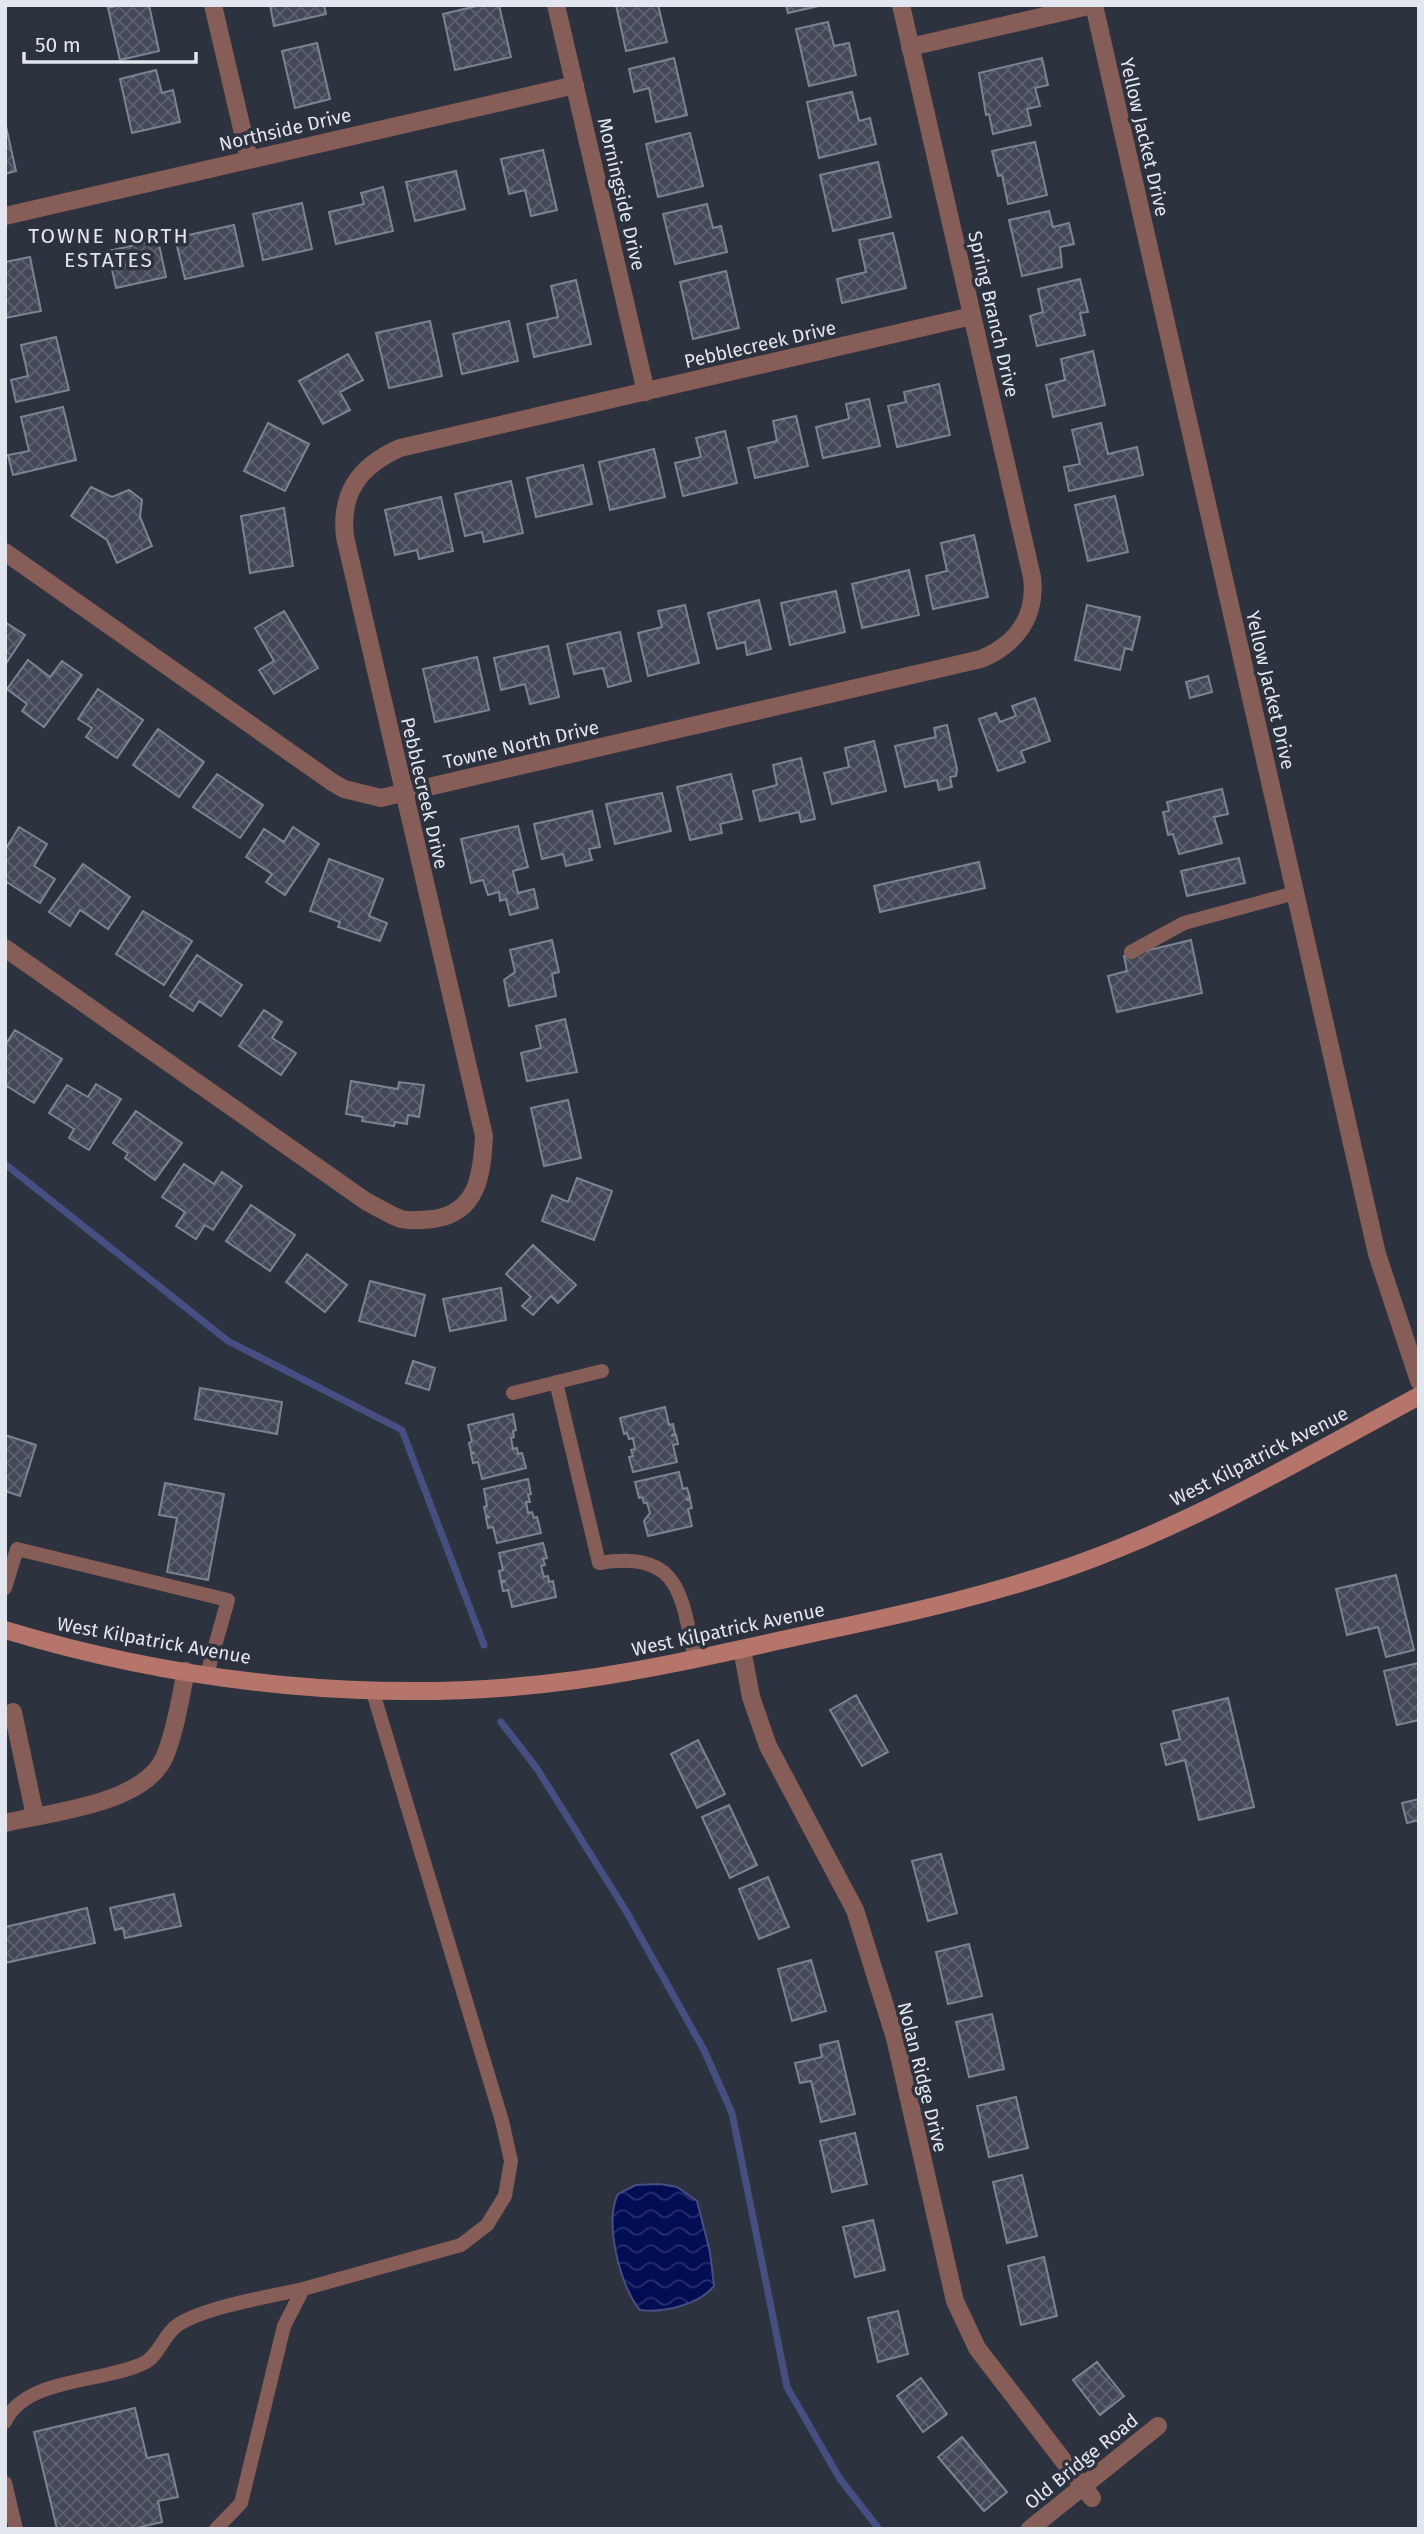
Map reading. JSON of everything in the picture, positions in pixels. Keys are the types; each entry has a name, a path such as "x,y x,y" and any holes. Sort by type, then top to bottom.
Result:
{"main road":[{"name":"West Kilpatrick Avenue","path":"5,1630 44,1642 186,1671 372,1689 458,1689 537,1684 695,1659 953,1602 1095,1557 1244,1490 1419,1396"}],"street":[{"path":"213,5 249,159"},
{"name":"Morningside Drive","path":"556,5 646,392"},
{"name":"Spring Branch Drive","path":"901,5 1032,577 1032,603 1019,630"},
{"path":"910,47 1093,5"},
{"name":"Yellow Jacket Drive","path":"1093,5 1377,1254 1419,1381"},
{"name":"Northside Drive","path":"5,216 575,85"},
{"name":"Pebblecreek Drive","path":"5,948 367,1202 403,1219 444,1217 461,1210 475,1193 482,1167 484,1136 345,537 343,514 349,491 381,456 400,448 972,316"},
{"name":"Towne North Drive","path":"5,552 344,789 381,798 981,659 1004,649 1019,630"},
{"name":"Nolan Ridge Drive","path":"742,1649 751,1697 768,1746 855,1910 895,2038 955,2301 977,2348 1087,2492"},
{"path":"5,1823 115,1797 152,1777 164,1758 173,1731 186,1671"},
{"path":"13,1712 35,1816"},
{"name":"Old Bridge Road","path":"1030,2529 1087,2492 1158,2426"}],"lane":[{"path":"1131,952 1184,923 1295,893"},
{"path":"513,1393 602,1371"},
{"path":"556,1382 598,1563 622,1559 661,1569 675,1583 695,1659"},
{"path":"5,1588 17,1549 228,1600 207,1674"},
{"path":"5,2422 11,2409 47,2389 147,2362 179,2324 209,2313 461,2245 487,2225 505,2196 510,2161 502,2121 372,1689"},
{"path":"216,2529 241,2503 284,2326 303,2289"},
{"path":"5,2483 16,2529"}],"water":[{"path":"660,2184 677,2187 697,2201 710,2252 714,2286 690,2303 659,2310 640,2310 626,2286 616,2254 614,2206 618,2194 636,2185"}],"building":[{"path":"120,5 149,5 159,51 120,60 108,8"},
{"path":"270,5 324,5 326,14 274,26"},
{"path":"481,5 499,5 511,57 455,70 443,14"},
{"path":"616,5 658,5 667,42 626,51"},
{"path":"786,5 823,5 788,13"},
{"path":"828,22 834,46 849,43 856,75 809,86 796,29"},
{"path":"317,43 330,99 295,108 282,51"},
{"path":"674,58 687,115 656,122 649,88 634,92 629,69"},
{"path":"1042,58 1048,85 1035,88 1040,106 1027,109 1031,125 993,134 989,114 986,115 979,73"},
{"path":"156,70 162,93 173,90 180,122 132,133 120,79"},
{"path":"852,92 859,121 870,118 876,144 819,158 807,102"},
{"path":"5,122 16,171 5,174"},
{"path":"690,133 703,186 658,197 646,144"},
{"path":"1035,142 1047,195 1008,204 1002,175 998,176 992,151"},
{"path":"543,150 557,210 531,216 525,190 509,194 501,159"},
{"path":"878,162 891,217 833,231 820,175"},
{"path":"456,171 465,209 415,221 406,182"},
{"path":"383,187 393,231 336,244 329,212 364,204 361,193"},
{"path":"302,203 312,249 263,260 253,214"},
{"path":"707,204 713,228 721,226 727,252 675,264 663,214"},
{"path":"1049,211 1053,227 1069,223 1074,244 1060,247 1062,267 1022,276 1009,220"},
{"path":"234,225 243,266 185,279 175,238"},
{"path":"893,233 906,288 842,303 837,279 866,272 859,240"},
{"path":"158,240 166,277 116,288 108,251"},
{"path":"30,257 41,311 5,318 5,262"},
{"path":"726,271 739,328 693,339 680,282"},
{"path":"1080,279 1088,312 1080,313 1085,335 1037,346 1030,316 1043,312 1038,289"},
{"path":"576,280 591,344 534,357 527,324 558,317 551,286"},
{"path":"430,321 442,376 389,388 376,333"},
{"path":"509,321 518,361 462,374 453,334"},
{"path":"56,337 69,390 16,402 11,380 28,376 21,345"},
{"path":"1093,351 1105,405 1053,417 1046,385 1065,380 1061,359"},
{"path":"348,354 363,380 340,392 350,410 323,424 299,381"},
{"path":"939,384 950,435 897,447 888,406 906,402 904,392"},
{"path":"869,399 880,446 823,458 816,427 849,419 846,404"},
{"path":"63,407 76,460 13,475 8,455 29,451 21,417"},
{"path":"796,416 808,466 755,478 748,448 777,441 773,421"},
{"path":"268,423 309,444 285,491 244,471"},
{"path":"1101,423 1108,454 1137,447 1143,475 1069,491 1064,467 1080,464 1072,430"},
{"path":"725,431 737,483 683,496 675,463 701,457 696,438"},
{"path":"654,449 665,497 610,510 599,462"},
{"path":"583,465 592,504 536,517 527,478"},
{"path":"511,481 523,533 484,542 482,532 465,536 455,494"},
{"path":"91,487 112,497 129,490 142,500 140,517 152,546 117,563 107,540 71,516"},
{"path":"1115,496 1128,552 1088,561 1075,505"},
{"path":"441,497 453,551 419,559 417,550 395,555 385,510"},
{"path":"284,508 293,566 250,573 241,516"},
{"path":"974,535 988,597 933,609 926,576 947,571 941,543"},
{"path":"909,570 919,615 862,628 852,584"},
{"path":"836,591 845,632 790,645 781,603"},
{"path":"759,600 771,649 747,655 745,642 717,649 708,613"},
{"path":"685,605 699,663 648,676 638,633 662,627 658,611"},
{"path":"1087,605 1140,617 1132,650 1125,648 1120,670 1075,660"},
{"path":"284,611 318,668 274,694 259,670 274,661 255,628"},
{"path":"5,622 25,635 5,665"},
{"path":"620,632 631,681 608,687 603,668 574,674 567,644"},
{"path":"548,646 559,697 530,704 525,684 501,690 494,658"},
{"path":"477,657 489,710 435,722 423,669"},
{"path":"28,660 50,677 62,661 82,675 44,727 22,711 27,704 7,689"},
{"path":"1208,676 1212,692 1190,698 1186,682"},
{"path":"98,689 143,720 117,758 86,737 92,728 78,719"},
{"path":"1035,698 1050,741 1021,751 1025,762 998,771 979,719 996,713 1000,722 1016,716 1012,706"},
{"path":"947,725 957,769 956,776 950,777 952,787 939,790 937,780 905,787 895,746 936,737 934,728"},
{"path":"158,729 204,762 179,797 133,765"},
{"path":"874,741 886,791 832,804 824,773 849,767 845,748"},
{"path":"801,758 815,819 801,822 799,812 760,821 753,791 777,785 773,765"},
{"path":"217,774 263,805 240,838 193,807"},
{"path":"731,774 742,819 720,824 722,833 690,840 677,787"},
{"path":"1222,789 1228,814 1214,817 1222,843 1179,854 1173,834 1168,835 1163,812 1169,811 1167,802"},
{"path":"662,793 671,831 615,844 606,804"},
{"path":"592,811 600,847 589,849 592,860 566,866 563,854 542,859 534,824"},
{"path":"518,826 528,867 513,871 518,893 534,889 538,908 510,915 506,899 500,901 499,892 488,895 483,880 471,883 461,839"},
{"path":"19,827 47,844 34,866 55,879 40,903 5,881 5,850"},
{"path":"293,827 319,844 285,895 266,882 272,874 246,857 264,829 284,842"},
{"path":"1239,858 1245,883 1187,896 1181,871"},
{"path":"329,859 383,879 369,916 387,923 380,941 338,927 340,922 310,911"},
{"path":"979,862 985,888 880,912 874,886"},
{"path":"83,864 130,897 108,929 80,910 70,926 49,912"},
{"path":"143,911 192,941 164,985 116,954"},
{"path":"552,940 559,972 552,974 556,996 509,1006 504,980 515,972 510,950"},
{"path":"1191,940 1202,993 1117,1012 1108,976 1127,971 1124,956"},
{"path":"197,955 242,985 221,1016 199,1001 193,1011 170,996"},
{"path":"264,1010 282,1022 272,1038 296,1053 281,1075 239,1046"},
{"path":"565,1019 577,1072 527,1081 521,1053 541,1048 536,1026"},
{"path":"15,1030 62,1059 34,1103 5,1085 5,1045"},
{"path":"351,1081 398,1089 399,1082 424,1085 419,1117 408,1115 407,1124 395,1122 394,1126 362,1121 363,1117 346,1114"},
{"path":"96,1084 121,1099 89,1150 69,1138 74,1129 49,1113 67,1085 88,1097"},
{"path":"568,1100 581,1158 544,1166 531,1108"},
{"path":"136,1111 182,1143 155,1180 125,1158 128,1153 113,1143"},
{"path":"184,1164 214,1184 222,1172 242,1186 213,1230 205,1225 196,1239 176,1226 185,1212 162,1197"},
{"path":"577,1178 612,1191 594,1240 542,1221 552,1195 568,1202"},
{"path":"251,1205 295,1235 270,1271 226,1241"},
{"path":"533,1245 576,1285 558,1303 551,1296 533,1315 522,1306 531,1297 506,1274"},
{"path":"307,1254 347,1285 325,1312 286,1282"},
{"path":"370,1281 425,1295 415,1336 359,1321"},
{"path":"501,1288 506,1320 450,1331 443,1299"},
{"path":"413,1361 435,1368 429,1390 406,1383"},
{"path":"200,1388 282,1402 277,1434 195,1419"},
{"path":"665,1407 669,1425 673,1424 675,1433 671,1436 676,1435 678,1444 673,1445 677,1462 633,1472 629,1457 633,1456 631,1450 635,1449 633,1438 629,1439 627,1433 624,1434 620,1418"},
{"path":"513,1414 516,1430 511,1438 513,1449 517,1448 518,1454 522,1453 526,1468 482,1479 478,1462 473,1463 471,1454 475,1453 471,1452 468,1425"},
{"path":"5,1435 36,1445 20,1496 5,1491"},
{"path":"679,1472 683,1489 687,1488 690,1497 686,1500 690,1499 692,1508 688,1509 692,1526 648,1536 644,1521 650,1513 647,1503 644,1503 642,1497 639,1498 635,1482"},
{"path":"528,1479 531,1494 528,1495 530,1502 526,1502 528,1513 532,1512 534,1518 537,1517 541,1533 497,1543 493,1527 488,1528 486,1518 490,1517 486,1516 484,1507 487,1506 484,1489"},
{"path":"165,1483 224,1494 208,1580 167,1572 177,1518 159,1515"},
{"path":"543,1543 547,1558 543,1559 545,1565 541,1566 544,1577 548,1576 549,1582 553,1581 556,1597 512,1607 508,1590 503,1591 501,1582 506,1581 501,1581 499,1571 503,1570 499,1553"},
{"path":"1396,1575 1414,1650 1386,1657 1378,1627 1347,1635 1336,1589"},
{"path":"1418,1663 1419,1720 1397,1725 1384,1671"},
{"path":"856,1695 888,1752 862,1766 830,1710"},
{"path":"1228,1698 1254,1807 1199,1820 1185,1760 1166,1765 1161,1744 1180,1739 1173,1711"},
{"path":"698,1740 725,1794 697,1808 671,1754"},
{"path":"1419,1799 1419,1820 1407,1823 1402,1803"},
{"path":"729,1805 757,1865 730,1878 702,1817"},
{"path":"941,1854 957,1913 928,1921 912,1861"},
{"path":"768,1877 789,1927 759,1939 739,1889"},
{"path":"174,1894 181,1926 125,1938 123,1928 115,1930 110,1908"},
{"path":"87,1908 95,1943 5,1963 5,1927"},
{"path":"969,1944 982,1996 948,2004 936,1952"},
{"path":"811,1960 826,2011 792,2021 778,1969"},
{"path":"992,2014 1004,2069 969,2077 956,2022"},
{"path":"838,2041 855,2114 821,2122 811,2081 800,2083 795,2063 822,2057 820,2045"},
{"path":"1016,2097 1028,2148 989,2157 977,2106"},
{"path":"855,2133 867,2184 832,2192 820,2141"},
{"path":"1022,2175 1037,2236 1007,2243 993,2182"},
{"path":"873,2220 885,2270 855,2277 843,2227"},
{"path":"1044,2257 1057,2316 1021,2325 1008,2266"},
{"path":"898,2311 908,2354 878,2362 868,2318"},
{"path":"1097,2362 1124,2396 1100,2415 1073,2380"},
{"path":"921,2378 947,2414 923,2432 897,2396"},
{"path":"135,2408 147,2458 168,2454 178,2497 158,2501 162,2522 132,2529 57,2529 34,2432"},
{"path":"962,2437 1007,2492 984,2511 938,2457"}],"waterway":[{"path":"5,1164 228,1341 402,1430 484,1645"},
{"path":"501,1722 538,1770 626,1911 704,2050 732,2113 787,2387 840,2479 879,2529"}],"district":[{"name":"TOWNE NORTH ESTATES","path":"109,248"}]}
